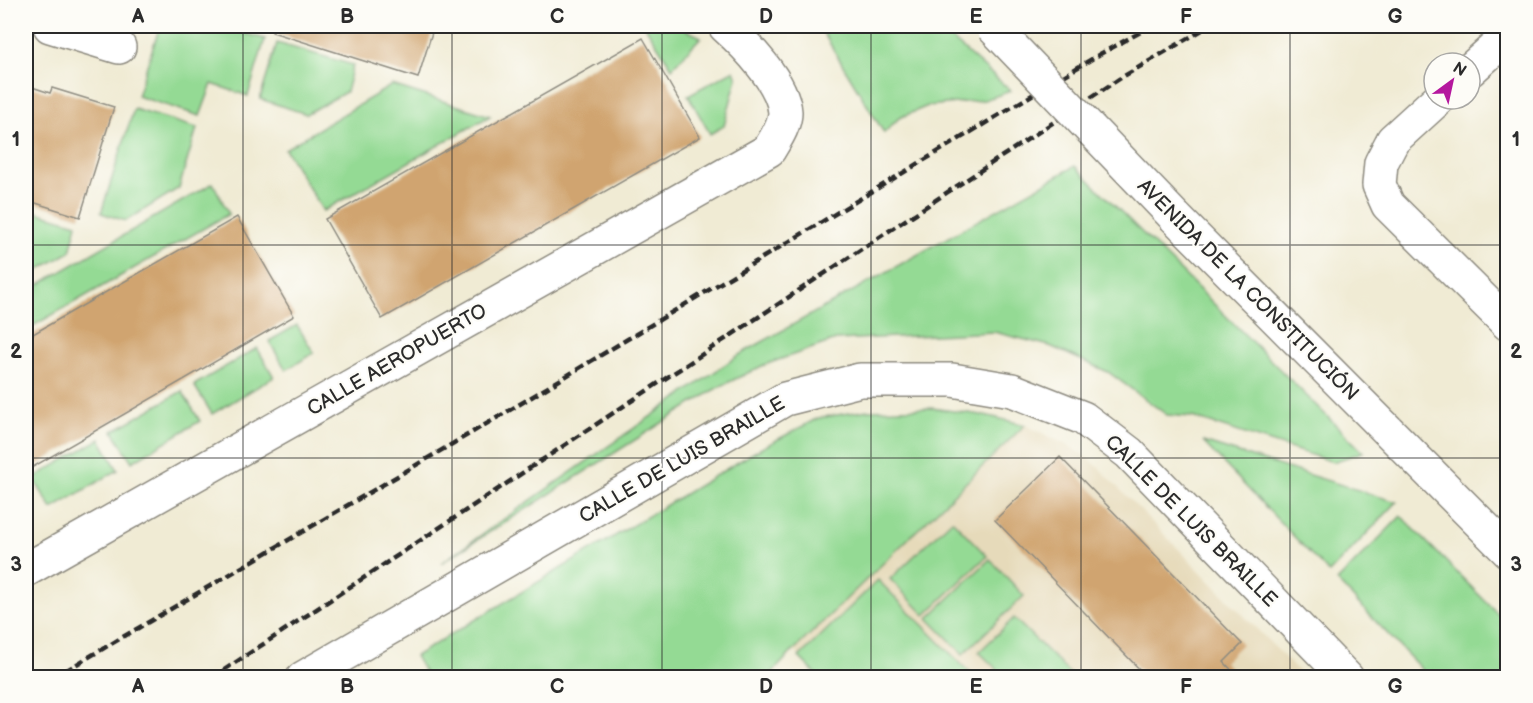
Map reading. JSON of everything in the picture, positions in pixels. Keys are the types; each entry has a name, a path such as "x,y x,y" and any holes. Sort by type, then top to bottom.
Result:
{"street":[{"path":"50,26 119,47"},
{"name":"CALLE AEROPUERTO","path":"26,570 769,150 781,129 785,112 781,98 771,76 750,50 725,26"},
{"name":"AVENIDA DE LA CONSTITUCIÓN","path":"993,26 1175,217 1508,551"},
{"path":"1482,59 1508,36"},
{"path":"1425,111 1393,140 1381,163 1379,185 1388,204 1508,324"},
{"name":"CALLE DE LUIS BRAILLE","path":"303,678 785,399 860,380 952,380 1012,390 1083,418 1129,453 1347,678"}],"shaded area":[{"path":"1025,425 1071,447 1093,462 1304,677 819,677 794,650"}],"green space":[{"path":"160,26 219,26 265,39 248,96 212,84 200,116 137,96"},
{"path":"645,26 678,26 701,37 672,68"},
{"path":"819,26 937,26 1011,91 984,100 928,106 899,118 884,133"},
{"path":"277,43 353,65 346,92 306,114 260,99"},
{"path":"734,70 737,78 724,126 710,134 688,95"},
{"path":"392,85 490,116 323,211 285,149"},
{"path":"134,109 197,128 179,188 126,221 101,213"},
{"path":"1075,166 1363,452 1333,462 1192,417 1167,415 1108,372 1050,346 994,332 836,340 764,365 717,388 441,563 739,355"},
{"path":"213,183 229,214 26,330 26,292"},
{"path":"26,209 77,224 70,252 26,277"},
{"path":"297,325 314,353 286,370 269,341"},
{"path":"257,348 274,377 212,414 194,385"},
{"path":"182,391 200,421 132,462 113,431"},
{"path":"932,408 989,416 1025,425 768,677 427,677 415,656 758,450 818,418 868,410"},
{"path":"100,439 118,470 52,509 33,478"},
{"path":"1203,442 1397,502 1329,573"},
{"path":"1401,516 1507,623 1507,677 1429,677 1337,581"},
{"path":"952,520 987,556 925,615 890,579"},
{"path":"990,559 1024,596 963,654 928,618"},
{"path":"878,580 974,677 819,677 799,657"},
{"path":"1014,618 1073,677 1005,677 979,652"}],"building":[{"path":"273,26 434,26 418,78 272,32"},
{"path":"643,38 700,137 382,319 325,219"},
{"path":"26,85 50,93 52,88 114,107 80,217 26,200"},
{"path":"237,217 294,316 26,471 26,338"},
{"path":"1060,457 1242,644 1224,662 1239,678 1148,678 995,520"}],"railway":[{"path":"53,678 505,413 1100,54 1152,26"},
{"path":"212,678 1119,79 1209,26"}]}
